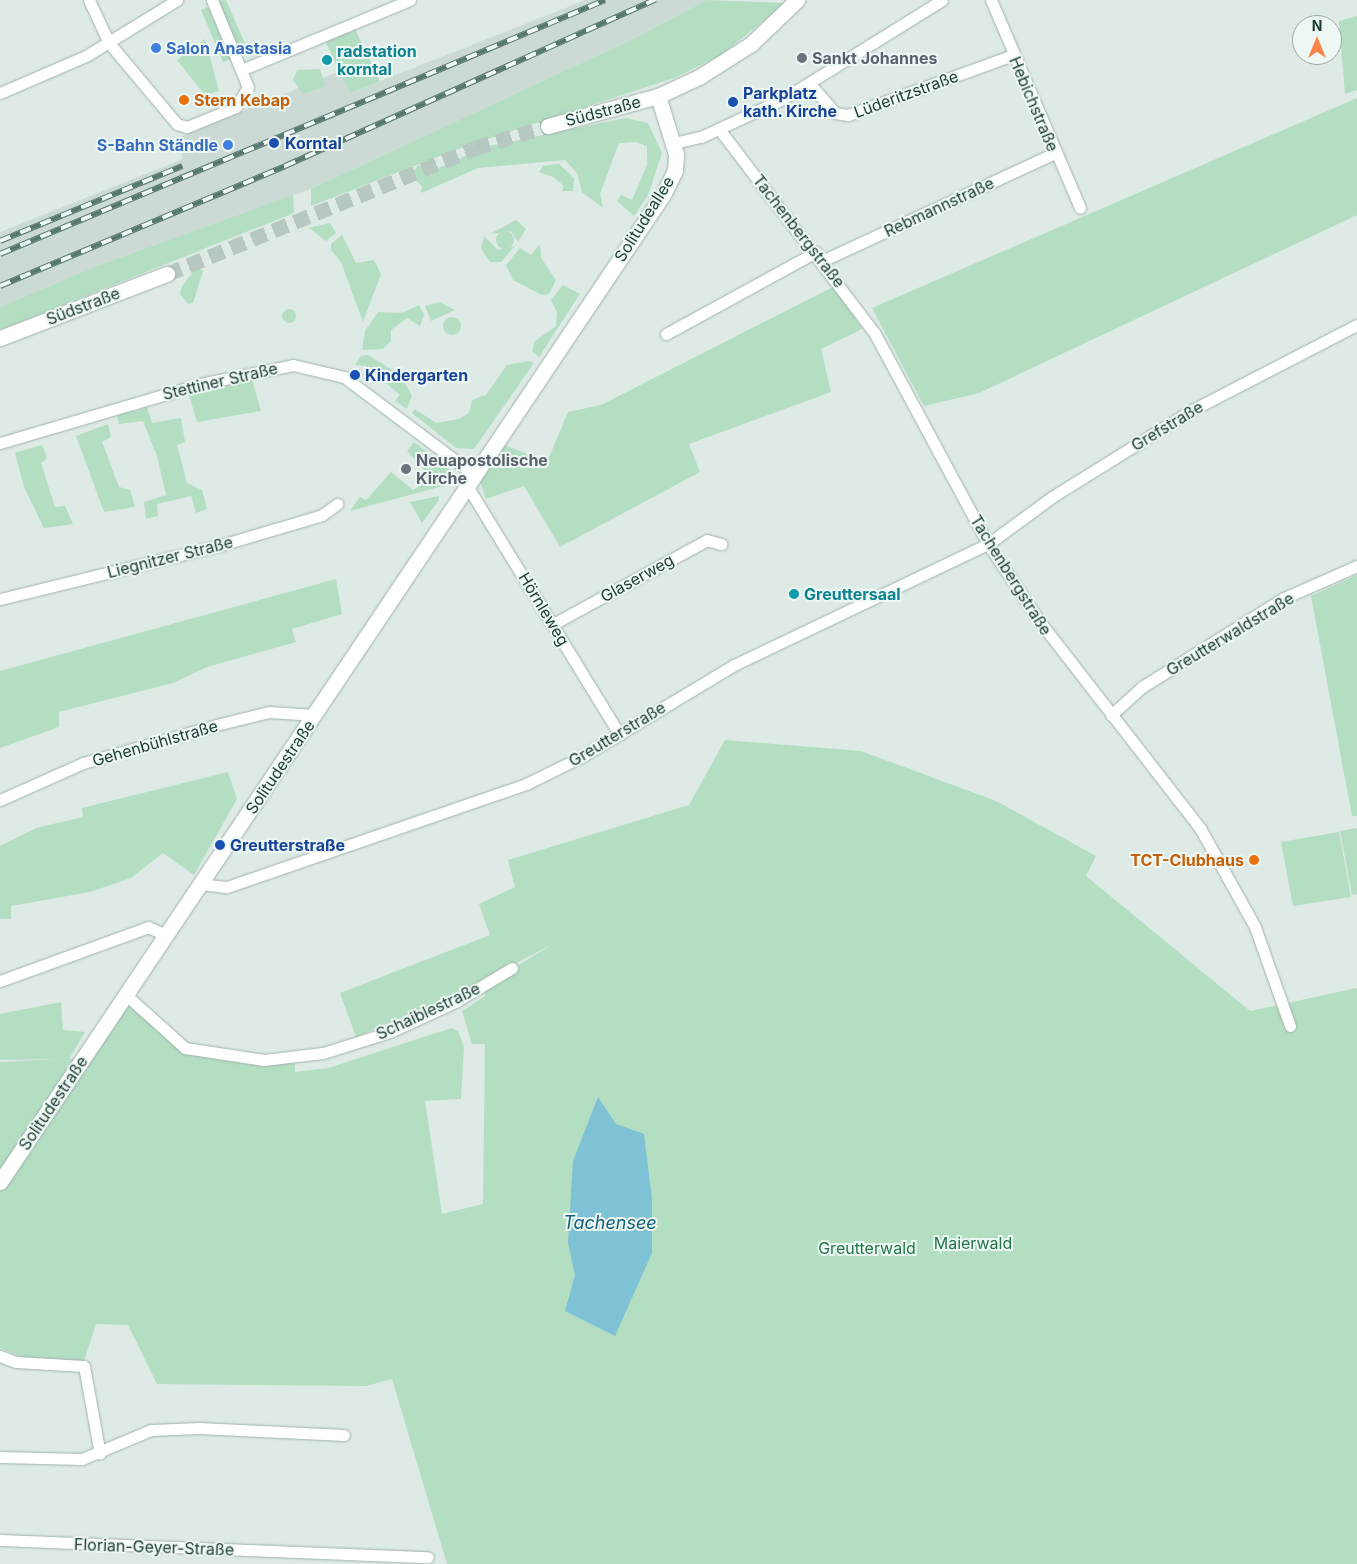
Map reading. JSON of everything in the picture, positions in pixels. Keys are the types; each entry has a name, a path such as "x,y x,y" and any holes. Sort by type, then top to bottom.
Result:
{"main road":[{"path":"658,96 733,57 798,0"},
{"name":"Südstraße","path":"548,126 658,96"},
{"name":"Solitudeallee","path":"470,479 664,193 675,170 674,142 658,96"},
{"name":"Südstraße","path":"0,338 167,274"},
{"name":"Solitudestraße","path":"0,1182 125,994 316,715 470,479"}],"street":[{"path":"89,0 109,43 177,124 187,127 245,99 248,87 212,0"},
{"path":"0,93 109,43 177,0"},
{"path":"240,70 410,0"},
{"path":"674,142 719,129 810,84 942,0"},
{"name":"Hebichstraße","path":"991,0 1080,208"},
{"name":"Lüderitzstraße","path":"810,84 835,112 848,115 1013,55"},
{"name":"Tachenbergstraße","path":"719,129 819,256 875,334 988,544 1050,637 1200,828 1255,927 1290,1026"},
{"name":"Rebmannstraße","path":"666,334 819,256 1055,153"},
{"name":"Grefstraße","path":"988,544 1052,497 1192,410 1357,325"},
{"name":"Stettiner Straße","path":"0,443 208,382 293,365 344,377 470,479"},
{"name":"Hörnleweg","path":"470,479 620,735"},
{"name":"Liegnitzer Straße","path":"0,599 222,545 322,515 337,504"},
{"name":"Glaserweg","path":"555,624 708,540 721,544"},
{"name":"Greutterstraße","path":"201,884 227,888 526,784 620,735 734,665 988,544"},
{"name":"Greutterwaldstraße","path":"1111,715 1142,687 1284,598 1357,566"},
{"name":"Gehenbühlstraße","path":"0,800 83,763 216,724 269,712 316,715"},
{"path":"0,982 148,927 166,935"},
{"name":"Schaiblestraße","path":"125,994 186,1048 264,1060 323,1053 390,1032 457,1001 512,968"},
{"path":"0,1356 16,1362 84,1366 100,1454"},
{"path":"0,1456 82,1459 100,1454 151,1430 198,1428 344,1435"},
{"name":"Florian-Geyer-Straße","path":"0,1540 428,1557"}],"shaded area":[{"path":"586,0 707,0 631,40 311,189 97,266 0,307 0,232 183,159 179,137 340,71 350,93"}],"green space":[{"path":"226,0 247,48 240,51 218,1"},
{"path":"707,0 786,3 721,55 674,78 460,148 311,206 311,189 631,40"},
{"path":"208,7 231,59 223,62 201,10"},
{"path":"1357,16 1357,90 1345,94 1342,58 1342,20"},
{"path":"351,21 380,81 350,93 322,34"},
{"path":"205,39 219,91 205,95 177,60"},
{"path":"320,69 325,86 303,94 293,80 297,70"},
{"path":"1357,98 1357,215 979,393 924,406 872,308"},
{"path":"626,118 648,123 662,153 648,195 634,216 617,201 621,195 632,200 647,165 647,146 635,142 619,143 600,194 603,208 582,192 577,173 565,160 478,168 421,193 422,186 411,176 418,165 432,171 485,147"},
{"path":"559,164 574,178 573,191 562,191 564,186 553,177 539,172 543,166"},
{"path":"293,195 294,213 0,330 0,307 97,266"},
{"path":"516,220 526,229 518,242 511,231 490,234"},
{"path":"330,223 336,233 326,241 309,228"},
{"path":"505,231 513,236 514,240 509,248 505,249 497,244 496,240 501,232"},
{"path":"342,235 356,263 374,260 381,274 363,322 341,262 331,250 331,244"},
{"path":"484,236 498,250 515,246 501,262 490,262 481,248"},
{"path":"540,244 541,258 556,280 549,294 542,295 513,280 506,265 520,248 531,255"},
{"path":"197,267 203,271 193,303 188,304 180,294 182,286"},
{"path":"563,285 580,294 539,357 532,351 535,341 556,326 557,312 551,300"},
{"path":"835,286 862,329 821,349 831,392 689,444 700,472 560,547 524,486 486,499 479,478 505,445 547,462 568,412 601,405"},
{"path":"439,302 455,310 431,321 425,306"},
{"path":"419,305 424,315 420,326 407,318 391,330 391,341 383,349 362,350 365,331 378,312 402,313"},
{"path":"286,309 292,309 296,316 292,323 286,323 282,319 282,313"},
{"path":"452,317 458,320 461,326 458,332 452,335 446,332 443,326 446,320"},
{"path":"368,355 391,369 406,385 412,396 407,409 395,401 400,395 366,366 355,365 361,356"},
{"path":"529,361 534,363 474,449 456,448 412,413 415,409 436,423 459,419 469,413 472,400 486,395 507,365"},
{"path":"252,379 261,411 197,422 189,395"},
{"path":"146,404 152,423 181,418 185,442 177,445 187,483 202,490 207,509 196,513 191,496 157,504 158,516 146,519 144,502 166,495 157,456 143,421 119,424 117,414 141,410"},
{"path":"108,424 111,437 102,442 119,487 130,490 135,507 104,512 76,436"},
{"path":"414,442 449,469 454,483 350,511 360,497 366,500 391,472 413,490 417,488 428,474 407,451"},
{"path":"42,445 47,458 41,463 55,507 65,506 73,524 44,528 24,487 15,453"},
{"path":"439,496 439,500 422,523 410,502"},
{"path":"1357,575 1357,816 1352,816 1311,596"},
{"path":"336,579 342,614 292,629 296,642 207,667 173,683 59,712 59,727 0,748 0,671"},
{"name":"Maierwald","path":"725,740 861,751 996,801 1096,856 1086,876 1250,1011 1357,988 1357,1564 447,1564 392,1379 366,1386 157,1384 128,1325 96,1324 84,1361 21,1357 0,1348 0,1062 59,1059 0,1060 0,1014 61,1002 63,1030 85,1032 69,1059 80,1059 125,994 185,1048 295,1064 295,1072 328,1068 452,1028 458,1031 464,1047 461,1099 425,1101 442,1214 483,1204 485,1044 472,1044 462,1011 485,996 485,985 553,944 457,994 356,1037 340,993 490,935 479,904 515,887 508,860 689,805"},
{"path":"228,772 237,799 194,875 163,853 131,878 90,892 11,906 11,919 0,919 0,846 36,828 83,817 82,808"},
{"path":"1357,828 1357,894 1352,895 1340,831"},
{"path":"1339,832 1351,897 1293,906 1281,842"}],"water":[{"name":"Tachensee","path":"598,1097 616,1124 644,1134 652,1199 652,1253 615,1336 565,1311 575,1275 568,1243 573,1161"}],"tunnel":[{"path":"167,274 475,148 548,126"}],"railway":[{"path":"0,254 605,0"},
{"path":"0,286 285,166 655,0"},
{"path":"0,241 182,166"}],"place":[{"name":"Salon Anastasia","path":"156,48"},
{"name":"Sankt Johannes","path":"802,58"},
{"name":"radstation korntal","path":"327,60"},
{"name":"Stern Kebap","path":"184,100"},
{"name":"Parkplatz kath. Kirche","path":"733,102"},
{"name":"Korntal","path":"274,143"},
{"name":"S-Bahn Ständle","path":"228,145"},
{"name":"Kindergarten","path":"355,375"},
{"name":"Neuapostolische Kirche","path":"406,469"},
{"name":"Greuttersaal","path":"794,594"},
{"name":"Greutterstraße","path":"220,845"},
{"name":"TCT-Clubhaus","path":"1254,860"}],"park label":[{"name":"Greutterwald","path":"867,1248"}]}
